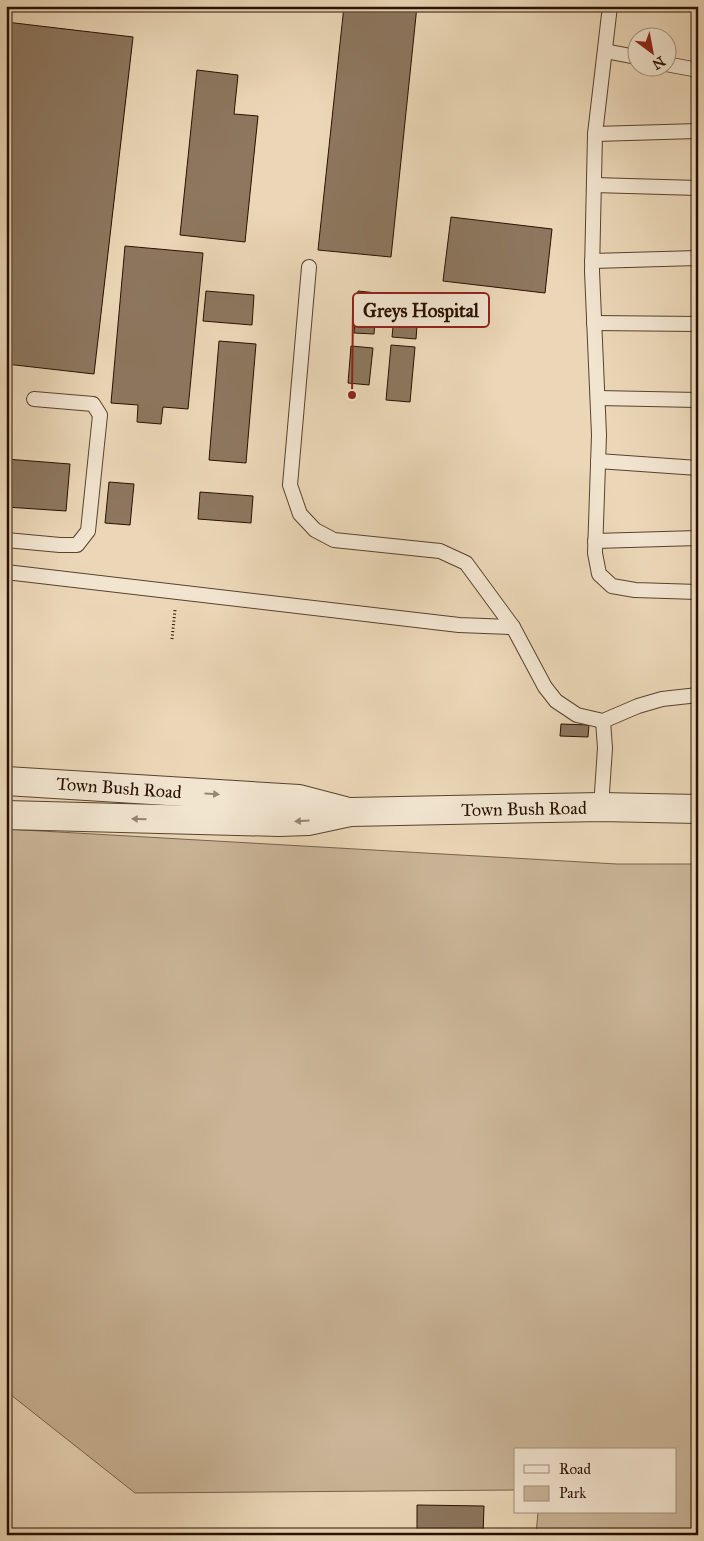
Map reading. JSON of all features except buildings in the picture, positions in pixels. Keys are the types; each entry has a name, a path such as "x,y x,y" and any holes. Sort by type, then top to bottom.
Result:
{"street":[{"name":"Town Bush Road","path":"6,781 299,799 350,812"},
{"name":"Town Bush Road","path":"6,815 278,822 308,821 350,812 601,807 698,809"}],"lane":[{"path":"610,6 595,134 592,261 599,434 595,541 598,574 612,586 635,590 698,592"},
{"path":"605,51 626,56"},
{"path":"676,66 698,70"},
{"path":"595,134 698,131"},
{"path":"594,185 698,188"},
{"path":"592,261 698,258"},
{"path":"309,267 290,485 300,514 315,530 334,540 440,551 466,563 512,627 545,688 556,701 577,715 602,721 638,706 662,699 698,695"},
{"path":"594,323 698,324"},
{"path":"598,398 698,400"},
{"path":"6,540 77,545 88,531 100,415 93,404 34,400"},
{"path":"598,460 698,468"},
{"path":"595,541 698,538"},
{"path":"6,572 460,625 512,627"},
{"path":"601,807 605,748 602,721"}],"path":[{"path":"172,639 177,592"}],"green space":[{"path":"6,829 617,864 698,864 698,1535 536,1535 538,1514 676,1514 676,1448 514,1448 514,1490 135,1493 6,1391"}],"place":[{"name":"Greys Hospital","path":"352,395"}]}
